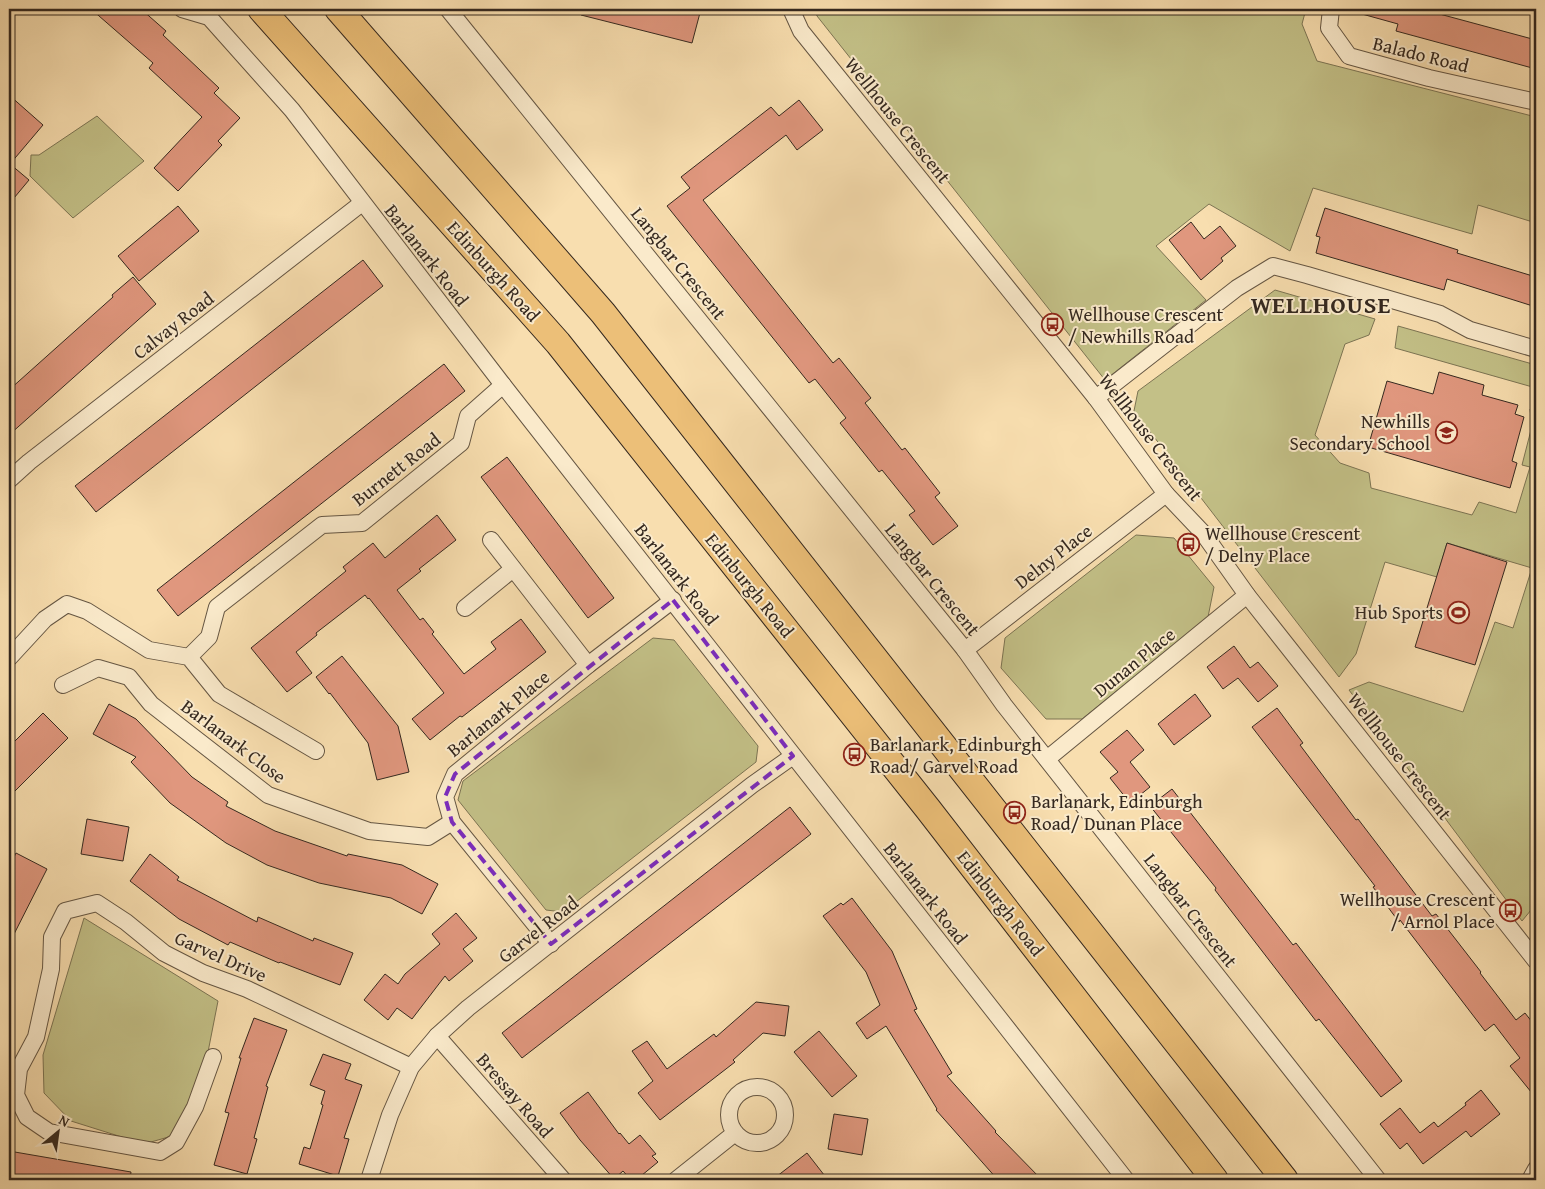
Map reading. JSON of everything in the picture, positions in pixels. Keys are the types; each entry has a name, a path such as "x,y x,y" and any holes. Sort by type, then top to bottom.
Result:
{"main road":[{"name":"Edinburgh Road","path":"261,9 558,343 928,809 1215,1180"},
{"path":"338,9 603,313 1285,1180"}],"street":[{"name":"Barlanark Road","path":"182,9 209,17 292,110 362,203 793,756 1126,1180"},
{"name":"Wellhouse Crescent","path":"790,9 801,31 1096,398 1166,494 1203,533 1247,595 1536,960"},
{"name":"Balado Road","path":"1331,9 1329,28 1349,56 1429,78 1536,102"},
{"name":"Langbar Crescent","path":"455,11 965,650 1004,705 1378,1180"},
{"name":"Calvay Road","path":"9,480 29,462 362,203"},
{"path":"1096,398 1237,288 1273,266 1440,314 1470,330 1536,349"},
{"name":"Burnett Road","path":"189,657 209,637 217,607 322,525 362,524 460,443 468,416 504,385"},
{"name":"Delny Place","path":"965,650 1166,494"},
{"path":"491,540 588,665"},
{"path":"465,608 514,569"},
{"name":"Dunan Place","path":"1047,759 1247,595"},
{"name":"Barlanark Place","path":"551,944 484,859 452,822 445,797 455,774 588,665 673,600"},
{"path":"9,658 46,618 67,604 87,611 149,650 189,657 219,694 316,750"},
{"name":"Barlanark Close","path":"63,685 98,668 129,677 152,704 268,796 369,831 428,837 452,822"},
{"name":"Garvel Road","path":"369,1180 390,1115 411,1067 437,1036 468,1008 752,785 793,756"},
{"name":"Garvel Drive","path":"213,1057 195,1108 176,1142 160,1152 49,1132 27,1117 16,1095 19,1070 36,1037 51,969 52,937 64,911 97,903 126,922 164,953 203,973 247,989 411,1067"},
{"name":"Bressay Road","path":"437,1036 564,1180"},
{"path":"676,1180 735,1133"},
{"path":"1530,1180 1536,1169"}],"highlighted area":[{"path":"673,600 793,756 551,944 452,822 445,797 455,774"}],"shaded area":[{"path":"815,9 1306,9 1302,24 1317,61 1536,117 1536,223 1478,205 1472,234 1313,188 1290,251 1209,204 1156,246 1206,300 1105,380 817,16"},
{"path":"97,116 144,161 73,218 30,176 31,155 39,155"},
{"path":"1275,290 1375,319 1369,335 1345,344 1315,435 1340,463 1369,473 1371,488 1472,515 1479,502 1516,513 1530,467 1522,465 1532,426 1530,409 1536,403 1536,904 1522,921 1349,690 1369,682 1463,712 1495,622 1513,628 1532,568 1447,543 1437,577 1385,562 1356,654 1339,677 1134,411 1138,391"},
{"path":"1398,326 1536,365 1536,388 1395,348"},
{"path":"1136,535 1174,538 1214,587 1208,617 1082,719 1046,719 1001,668 1005,638"},
{"path":"653,638 674,640 758,746 756,762 563,912 546,910 458,800 463,781"},
{"path":"84,918 218,1001 197,1108 172,1136 144,1144 71,1121 44,1093 43,1055"}],"building":[{"path":"91,9 141,9 166,31 163,35 219,88 214,93 240,118 218,141 222,145 178,191 154,168 202,117 149,68 153,63"},
{"path":"582,9 701,9 692,43 581,15"},
{"path":"1362,9 1421,9 1536,40 1536,69 1396,31 1398,24 1362,14"},
{"path":"9,95 43,125 10,164 29,180 9,204"},
{"path":"799,100 823,130 797,150 786,135 703,200 833,363 839,358 871,398 865,403 902,450 905,448 940,493 935,497 958,526 933,545 909,515 915,511 882,470 879,472 840,423 846,418 815,379 809,383 667,206 690,188 681,177 771,107 779,116"},
{"path":"178,206 199,231 139,281 118,256"},
{"path":"1325,208 1458,250 1457,253 1536,277 1536,307 1447,279 1444,290 1316,253 1320,237 1316,236"},
{"path":"1191,222 1204,239 1220,226 1236,246 1221,258 1223,261 1201,280 1169,240"},
{"path":"363,260 383,286 96,512 75,486"},
{"path":"133,277 156,304 9,435 9,390"},
{"path":"444,364 465,391 178,616 157,590"},
{"name":"Newhills Secondary School","path":"1439,372 1484,385 1482,395 1518,405 1515,414 1524,417 1512,461 1517,463 1510,488 1368,447 1387,381 1433,394"},
{"path":"507,457 614,598 588,618 481,477"},
{"path":"437,515 456,540 419,569 421,571 397,590 420,620 423,618 434,632 432,634 464,674 496,649 491,642 521,619 546,652 430,740 412,719 444,693 365,595 316,633 317,635 296,652 312,673 287,692 251,648 346,571 343,567 373,543 385,558"},
{"name":"Hub Sports","path":"1447,543 1507,562 1475,665 1415,647"},
{"path":"1234,646 1250,668 1258,662 1278,686 1258,702 1238,678 1223,689 1207,667"},
{"path":"342,656 398,726 409,772 377,780 368,743 316,677"},
{"path":"1195,694 1211,716 1174,745 1158,724"},
{"path":"109,704 136,719 192,777 228,802 226,806 275,831 347,856 348,854 402,865 438,884 422,914 391,898 319,883 267,865 226,843 170,803 131,762 136,757 93,734"},
{"path":"1277,708 1303,743 1300,745 1356,820 1358,819 1432,916 1436,914 1516,1020 1525,1013 1536,1027 1536,1098 1510,1066 1520,1058 1494,1024 1485,1031 1400,920 1399,922 1373,887 1375,886 1252,727"},
{"path":"43,713 68,738 9,797 9,747"},
{"path":"1127,730 1144,750 1130,762 1150,787 1130,803 1110,778 1118,772 1100,752"},
{"path":"1172,789 1293,945 1296,943 1402,1081 1381,1097 1319,1019 1316,1021 1215,890 1216,888 1150,806"},
{"path":"790,807 811,834 522,1058 502,1033"},
{"path":"87,819 129,827 123,861 81,854"},
{"path":"16,853 47,869 9,944 9,867"},
{"path":"150,854 179,877 177,880 257,922 258,917 313,941 314,938 353,953 340,985 279,963 230,942 228,945 179,919 130,881"},
{"path":"852,898 892,951 917,1009 914,1010 952,1073 947,1076 995,1132 1042,1180 998,1180 936,1110 886,1026 867,1039 856,1023 880,1005 866,972 823,916 841,903 843,905"},
{"path":"456,913 477,938 463,949 473,961 449,981 445,976 412,1019 397,1008 388,1020 364,1000 385,974 398,984 405,974 440,944 432,934"},
{"path":"756,1002 789,1006 785,1036 763,1033 733,1060 735,1062 660,1120 638,1093 653,1081 632,1051 647,1041 667,1069 714,1034 716,1037"},
{"path":"254,1018 287,1030 266,1086 268,1087 254,1138 257,1139 247,1174 214,1165 229,1113 225,1112 241,1058 239,1058"},
{"path":"819,1031 857,1076 832,1097 794,1052"},
{"path":"323,1054 351,1064 345,1079 362,1085 344,1138 349,1139 338,1176 299,1164 304,1147 310,1149 323,1105 321,1104 325,1091 310,1085"},
{"path":"1481,1090 1500,1114 1471,1137 1466,1131 1423,1164 1407,1143 1400,1149 1380,1124 1400,1108 1420,1133 1434,1122 1438,1127 1466,1105 1465,1103"},
{"path":"588,1092 619,1134 629,1144 640,1135 656,1154 652,1156 658,1162 636,1180 631,1180 623,1171 614,1179 580,1140 560,1113"},
{"path":"834,1114 868,1119 862,1155 828,1149"},
{"path":"9,1151 131,1172 130,1180 9,1180"},
{"path":"807,1153 828,1180 772,1180"}],"place":[{"name":"Wellhouse Crescent / Newhills Road","path":"1052,325"},
{"name":"Newhills Secondary School","path":"1446,432"},
{"name":"Wellhouse Crescent / Delny Place","path":"1189,544"},
{"name":"Hub Sports","path":"1459,612"},
{"name":"Barlanark, Edinburgh Road/ Garvel Road","path":"854,755"},
{"name":"Barlanark, Edinburgh Road/ Dunan Place","path":"1015,812"},
{"name":"Wellhouse Crescent / Arnol Place","path":"1511,910"}],"district":[{"name":"WELLHOUSE","path":"1321,304"}]}
